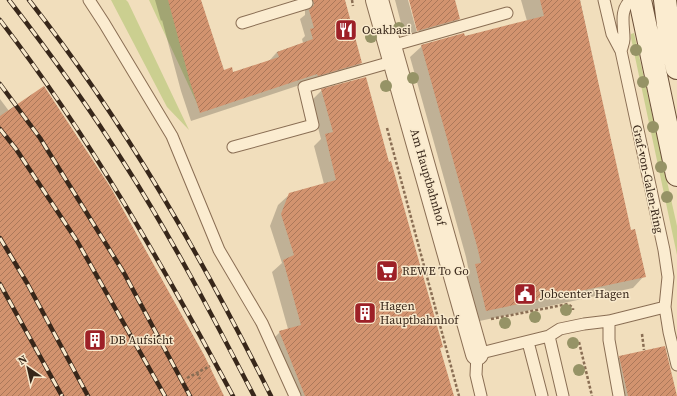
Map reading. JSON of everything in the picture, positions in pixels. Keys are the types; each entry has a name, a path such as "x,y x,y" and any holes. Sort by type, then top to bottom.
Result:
{"street":[{"name":"Am Hauptbahnhof","path":"377,0 477,354"},
{"path":"640,0 677,175"},
{"path":"665,0 669,33 677,68"}],"lane":[{"path":"89,0 172,136 219,250 262,323 295,396"},
{"name":"Graf-von-Galen-Ring","path":"604,0 612,34 620,51 664,250 668,277 665,307 677,365"},
{"name":"Graf-von-Galen-Ring","path":"620,51 624,41 623,13 627,3 631,0"},
{"path":"242,23 307,3"},
{"path":"233,147 313,125 304,87 508,13"},
{"path":"481,396 476,374 477,354 549,336 560,329 609,321 665,307"},
{"path":"609,321 609,340 619,396"},
{"path":"549,336 563,396"},
{"path":"528,342 542,396"}],"path":[{"path":"352,0 354,8"},
{"path":"385,121 450,357 459,396"},
{"path":"487,320 568,304 573,308 575,326 592,396"},
{"path":"642,334 644,350"},
{"path":"187,378 210,366"},
{"path":"197,373 200,378"}],"green space":[{"path":"111,0 126,0 128,2 189,130 167,107"},
{"path":"149,0 169,0 201,112"},
{"path":"634,33 677,226 677,255 631,38 631,34"}],"building":[{"path":"168,0 201,0 224,70 232,67 233,72 279,57 277,52 313,39 310,29 314,28 309,10 314,5 313,0 345,0 362,63 318,76 317,74 200,113"},
{"path":"409,0 455,0 460,19 417,31"},
{"path":"540,0 580,0 631,230 635,229 646,277 486,311 475,264 481,263 477,246 421,45 464,33 465,36 544,16"},
{"name":"Hagen Hauptbahnhof","path":"366,77 443,347 440,348 454,396 305,396 279,331 301,325 283,260 294,255 281,214 289,193 336,180 325,134 333,132 321,89"},
{"path":"44,86 111,188 204,355 224,396 0,396 0,116"},
{"path":"665,346 677,396 628,396 619,356"}],"railway":[{"path":"9,0 83,101 142,191 192,278 254,396"},
{"path":"29,0 98,94 160,192 218,293 271,396"},
{"path":"0,20 33,64 95,156 180,299 233,396"},
{"path":"0,84 40,138 124,273 190,396"},
{"path":"0,129 16,149 77,241 165,396"},
{"path":"0,238 27,283 88,396"},
{"path":"0,284 62,396"}],"place":[{"name":"Ocakbasi","path":"346,30"},
{"name":"REWE To Go","path":"387,271"},
{"name":"Jobcenter Hagen","path":"525,294"},
{"name":"Hagen Hauptbahnhof","path":"365,313"},
{"name":"DB Aufsicht","path":"95,340"}]}
